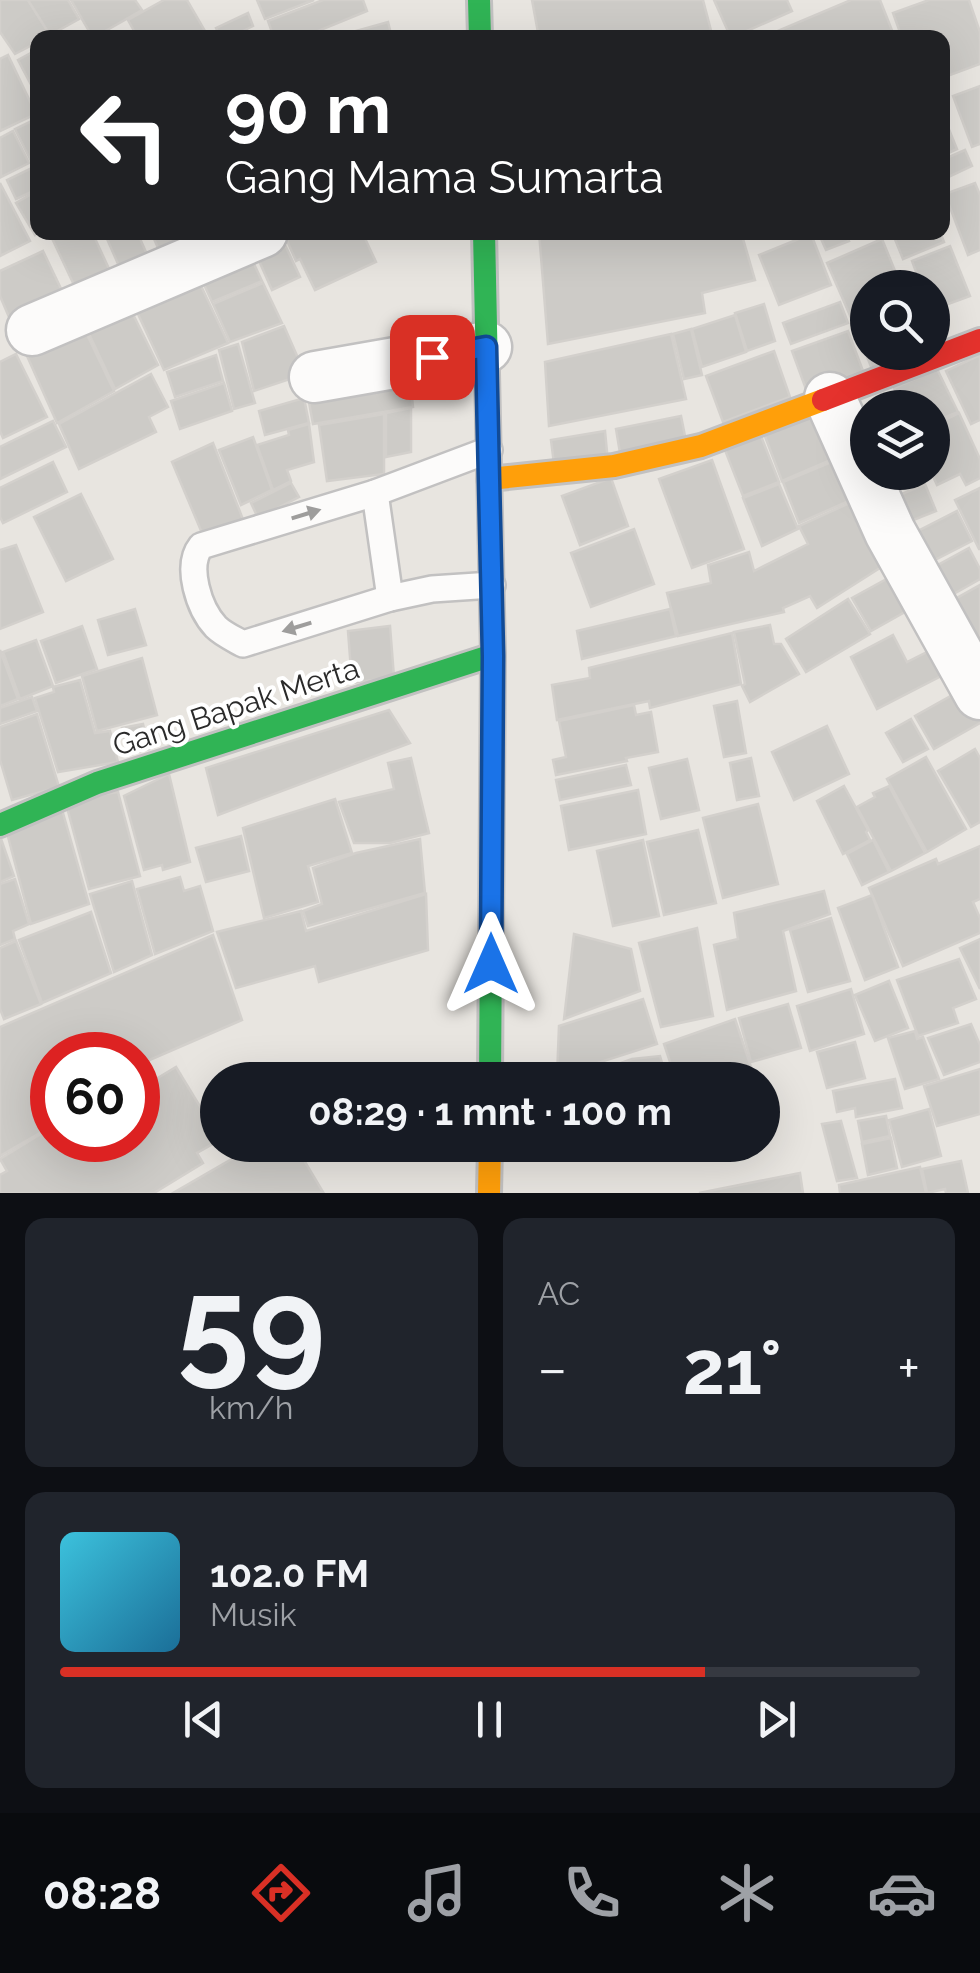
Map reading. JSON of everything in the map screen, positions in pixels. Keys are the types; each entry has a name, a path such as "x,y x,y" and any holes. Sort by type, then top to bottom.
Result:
{"street":[{"path":"479,0 480,30"},
{"path":"32,330 243,240"},
{"path":"484,240 493,656 490,1062"},
{"path":"490,479 614,466 701,446 980,340"},
{"path":"314,377 486,347"},
{"path":"830,398 890,532 980,694"},
{"name":"Gang Bapak Merta","path":"0,824 97,783 493,656"},
{"path":"489,1193 490,1162"}],"lane":[{"path":"489,450 375,492 200,546 192,566 202,607 217,629 243,644 390,598 432,589 492,585"},
{"path":"375,492 390,598"}],"building":[{"path":"0,0 28,0 47,30 30,30 30,46 15,54 0,32"},
{"path":"28,0 68,0 79,19 59,30 47,30"},
{"path":"71,0 135,0 142,10 107,30 88,30"},
{"path":"164,0 187,0 204,30 134,30 128,20"},
{"path":"257,0 314,0 265,19"},
{"path":"323,0 363,0 367,11 321,30 271,30 268,21"},
{"path":"532,0 703,0 711,30 538,30"},
{"path":"714,0 787,0 792,11 749,30 727,30"},
{"path":"851,0 880,0 892,30 780,30"},
{"path":"929,0 969,0 980,32 980,64 950,75 950,30 899,30 893,13"},
{"path":"248,13 253,26 245,30 216,28"},
{"path":"388,22 390,30 360,30"},
{"path":"30,53 30,83 18,60"},
{"path":"8,55 30,101 30,117 0,131 0,59"},
{"path":"980,86 980,144 972,147 953,96"},
{"path":"30,122 30,159 15,129"},
{"path":"13,131 29,163 1,177 0,138"},
{"path":"950,132 957,149 950,152"},
{"path":"965,150 972,166 950,176 950,157"},
{"path":"30,169 30,193 16,199 7,180"},
{"path":"0,183 30,241 0,256"},
{"path":"975,183 980,195 980,250 968,255 950,207 950,192"},
{"path":"30,195 30,227 16,203"},
{"path":"53,240 96,240 110,271 75,287"},
{"path":"108,240 141,240 150,261 122,273"},
{"path":"155,240 181,240 159,250"},
{"path":"262,240 283,240 300,277 272,290 252,245"},
{"path":"287,240 366,240 376,262 315,290 300,259 296,261"},
{"path":"540,240 743,240 755,280 702,293 705,313 548,344"},
{"path":"796,240 813,240 831,285 779,305 759,255"},
{"path":"822,240 849,241 826,250"},
{"path":"882,240 895,270 850,270 850,315 827,263"},
{"path":"895,240 943,240 944,242 903,259"},
{"path":"950,246 970,296 950,303 950,270 915,270 912,261"},
{"path":"246,247 262,281 212,302 196,267"},
{"path":"43,251 63,293 9,317 0,296 0,271"},
{"path":"193,269 228,343 164,370 130,297"},
{"path":"263,283 282,323 230,342 213,304"},
{"path":"126,300 158,365 115,389 83,321"},
{"path":"840,302 848,323 791,344 783,323"},
{"path":"764,304 775,341 747,351 735,313"},
{"path":"735,315 746,352 702,367 692,329"},
{"path":"81,322 114,391 57,423 24,349"},
{"path":"284,326 305,374 254,391 242,342"},
{"path":"691,329 702,375 684,379 673,334"},
{"path":"848,331 850,370 863,371 807,392 792,351"},
{"path":"671,334 686,399 549,426 545,362"},
{"path":"238,344 255,403 234,409 219,350"},
{"path":"774,351 790,397 723,422 706,376"},
{"path":"16,354 47,417 3,438 0,362"},
{"path":"216,355 223,381 175,397 167,372"},
{"path":"980,355 980,420 971,424 946,371"},
{"path":"409,368 413,407 313,424 306,386"},
{"path":"937,370 947,390 895,390"},
{"path":"151,374 168,407 149,417 156,432 79,469 59,424"},
{"path":"224,383 232,411 180,429 171,401"},
{"path":"950,396 958,412 950,415"},
{"path":"304,398 309,423 265,435 259,411"},
{"path":"411,408 411,452 386,457 386,413"},
{"path":"821,408 840,456 782,481 763,431"},
{"path":"959,413 980,459 980,478 966,485 960,474 950,479 950,417"},
{"path":"384,414 384,474 327,481 319,425"},
{"path":"681,416 687,446 621,459 616,429"},
{"path":"53,421 66,447 0,479 0,447"},
{"path":"309,424 314,462 287,470 291,481 273,490 257,445"},
{"path":"605,431 608,462 555,472 551,440"},
{"path":"759,431 779,482 743,496 723,445"},
{"path":"253,437 272,490 241,505 219,450"},
{"path":"213,443 244,522 205,540 172,462"},
{"path":"841,458 850,479 850,490 855,490 858,497 799,523 783,482"},
{"path":"712,460 744,549 692,568 659,479"},
{"path":"53,462 67,492 3,523 0,488"},
{"path":"611,478 628,526 580,545 562,496"},
{"path":"291,483 299,497 258,518 251,503"},
{"path":"779,484 798,529 762,546 743,498"},
{"path":"980,488 980,549 979,549 955,500"},
{"path":"911,490 927,490 936,511 898,526 888,500"},
{"path":"81,494 113,559 66,581 34,517"},
{"path":"854,501 883,566 817,608 810,596 783,608 784,612 678,636 667,593 711,583 708,565 749,552 754,571 808,544 799,526"},
{"path":"957,511 972,541 921,567 906,537"},
{"path":"634,529 654,584 591,607 571,553"},
{"path":"16,545 43,612 0,629 0,550"},
{"path":"969,548 980,569 980,579 941,601 925,572"},
{"path":"894,575 912,608 871,631 852,598"},
{"path":"980,585 980,667 939,608"},
{"path":"848,599 870,634 806,672 786,639"},
{"path":"135,609 146,645 108,655 98,620"},
{"path":"670,609 676,636 582,659 577,631"},
{"path":"770,625 774,644 781,644 799,674 750,702 742,686 745,684 734,632"},
{"path":"82,626 97,669 56,683 41,641"},
{"path":"390,626 394,677 352,683 348,631"},
{"path":"732,633 741,684 650,708 649,701 557,720 552,685 590,678 589,668"},
{"path":"893,635 907,662 941,645 953,670 877,709 851,657"},
{"path":"36,640 53,686 20,699 3,652"},
{"path":"0,650 18,699 0,706"},
{"path":"142,658 157,715 97,731 82,676"},
{"path":"80,680 95,733 110,731 118,762 58,772 35,698 54,692 53,687"},
{"path":"965,688 980,714 980,723 934,749 915,716"},
{"path":"32,697 37,711 0,724 0,708"},
{"path":"737,701 746,753 724,757 714,706"},
{"path":"634,705 636,715 651,712 658,752 556,775 553,760 566,757 559,721"},
{"path":"389,710 410,743 218,815 206,768"},
{"path":"37,714 59,787 12,800 0,760 0,727"},
{"path":"911,719 928,749 903,762 886,733"},
{"path":"143,724 149,749 128,754 122,728"},
{"path":"827,726 849,774 794,800 772,752"},
{"path":"975,749 980,758 980,822 971,827 938,771"},
{"path":"926,757 966,829 927,852 887,779"},
{"path":"411,758 429,833 390,843 354,843 339,802 394,789 388,763"},
{"path":"751,758 759,796 737,800 730,763"},
{"path":"687,759 699,810 661,819 649,768"},
{"path":"626,765 631,785 560,800 556,780"},
{"path":"169,774 190,862 163,870 162,865 144,870 124,796"},
{"path":"844,786 870,840 843,854 817,801"},
{"path":"889,786 925,853 891,871 857,807"},
{"path":"638,790 646,834 569,850 561,806"},
{"path":"118,792 140,876 89,889 65,800"},
{"path":"335,799 352,853 308,866 318,902 264,918 243,828"},
{"path":"758,804 778,884 723,898 703,818"},
{"path":"61,806 89,904 31,924 6,829"},
{"path":"698,830 716,903 664,915 647,842"},
{"path":"0,836 14,876 0,882"},
{"path":"241,836 249,871 206,882 196,848"},
{"path":"420,839 425,893 308,926 303,911 322,904 313,868 356,853"},
{"path":"643,840 659,916 613,926 597,851"},
{"path":"873,840 889,872 862,885 847,854"},
{"path":"980,846 980,899 973,902 980,918 980,933 903,966 869,888 936,859 938,864"},
{"path":"180,877 184,891 200,886 213,931 155,954 137,889"},
{"path":"15,879 29,924 13,931 15,939 0,945 0,884"},
{"path":"132,881 152,955 114,972 90,894"},
{"path":"824,891 830,914 783,931 796,991 727,1010 714,945 738,939 734,913"},
{"path":"426,894 428,950 319,982 315,966 236,988 217,932 301,911 306,931"},
{"path":"872,895 898,967 865,980 838,908"},
{"path":"91,912 111,973 42,1003 19,940"},
{"path":"831,918 850,981 808,992 790,930"},
{"path":"697,928 713,1016 661,1027 639,943"},
{"path":"574,934 631,949 640,991 564,1019"},
{"path":"213,935 242,1020 160,1055 160,1032 30,1032 30,1139 0,1156 0,1027"},
{"path":"980,939 980,989 960,948"},
{"path":"16,941 41,1004 4,1019 0,1009 0,948"},
{"path":"959,959 976,999 953,1008 958,1023 918,1036 897,980"},
{"path":"889,981 908,1028 875,1041 855,995"},
{"path":"851,989 864,1034 810,1051 797,1006"},
{"path":"643,999 657,1044 601,1062 558,1062 559,1026"},
{"path":"788,1004 801,1048 751,1062 739,1018"},
{"path":"735,1019 749,1062 670,1062 664,1044"},
{"path":"971,1024 980,1045 980,1062 944,1075 928,1038"},
{"path":"915,1031 917,1039 923,1037 939,1079 905,1089 888,1038"},
{"path":"855,1042 865,1078 827,1088 817,1052"},
{"path":"660,1056 662,1062 624,1062"},
{"path":"176,1067 200,1106 197,1153 203,1163 154,1193 0,1193 0,1175 7,1171 0,1159 30,1141 30,1162 160,1162 160,1077"},
{"path":"980,1069 980,1114 937,1126 924,1086"},
{"path":"895,1079 902,1108 856,1117 855,1108 837,1112 833,1091"},
{"path":"929,1109 941,1156 902,1167 889,1120"},
{"path":"886,1116 890,1136 862,1142 858,1121"},
{"path":"841,1121 857,1178 837,1181 822,1124"},
{"path":"891,1138 897,1168 868,1175 862,1144"},
{"path":"961,1161 968,1193 946,1193 945,1189 927,1193 922,1169"},
{"path":"227,1162 305,1162 323,1192 173,1193"},
{"path":"920,1167 926,1193 840,1193 839,1185"},
{"path":"800,1173 803,1193 699,1193"}],"traffic: fast":[{"path":"479,0 480,30"},
{"path":"484,240 493,655 490,1062"},
{"path":"0,825 97,783 493,655"}],"traffic: slow":[{"path":"489,479 614,466 701,446 823,400"},
{"path":"489,1193 490,1162"}],"traffic: jam":[{"path":"823,400 980,340"}],"route":[{"path":"432,357 486,347 493,656 491,964"}]}
